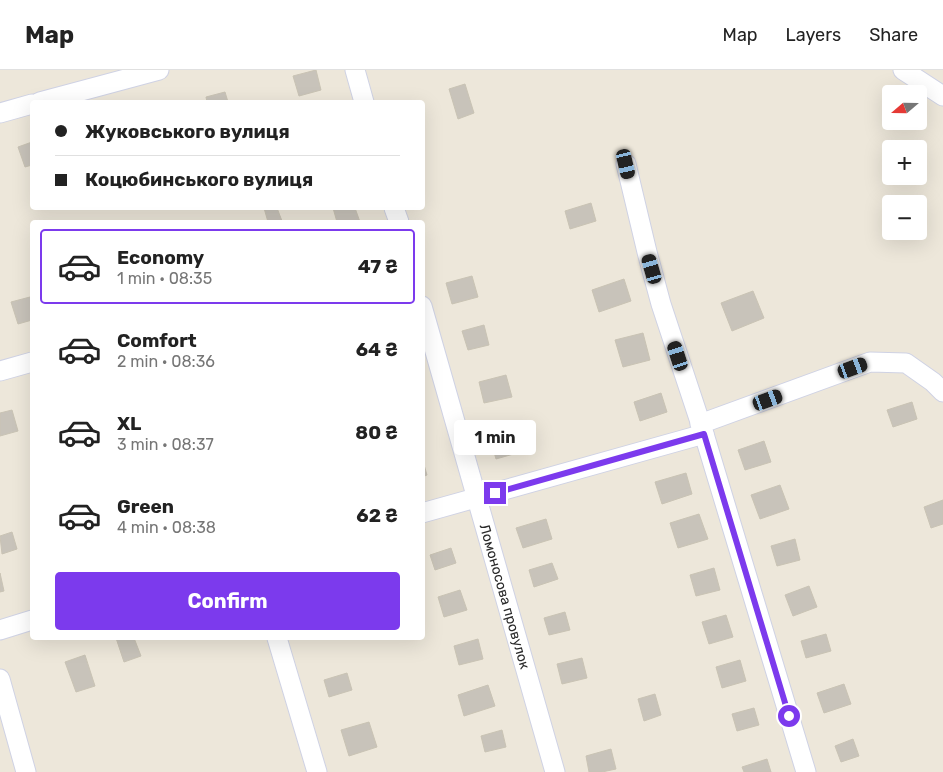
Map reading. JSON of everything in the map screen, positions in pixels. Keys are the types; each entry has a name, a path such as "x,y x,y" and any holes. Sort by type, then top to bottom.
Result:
{"street":[{"path":"47,100 159,70"},
{"path":"355,70 363,100"},
{"path":"904,70 943,96"},
{"path":"0,113 30,105"},
{"path":"626,164 652,269 806,772"},
{"name":"Ломоносова провулок","path":"425,317 554,772"},
{"path":"425,512 702,429 870,362 906,363 933,382 943,392"},
{"path":"0,371 30,363"},
{"path":"0,630 30,621"},
{"path":"278,640 317,772"},
{"path":"0,679 26,772"}],"building":[{"path":"316,70 321,90 299,96 293,76"},
{"path":"465,84 474,113 458,119 449,89"},
{"path":"225,92 227,100 207,100 206,97"},
{"path":"30,143 30,166 25,167 18,147"},
{"path":"591,203 596,221 570,229 565,211"},
{"path":"265,210 278,210 282,220 267,220"},
{"path":"334,210 356,210 359,220 336,220"},
{"path":"472,276 478,297 452,304 446,283"},
{"path":"624,279 631,301 599,312 592,290"},
{"path":"753,291 764,318 732,331 721,303"},
{"path":"30,297 30,321 18,324 11,302"},
{"path":"484,325 489,345 468,350 462,331"},
{"path":"643,333 650,360 623,367 615,340"},
{"path":"506,375 512,397 484,403 479,382"},
{"path":"661,393 667,412 640,421 634,402"},
{"path":"912,402 917,419 893,427 887,410"},
{"path":"12,410 18,431 0,436 0,413"},
{"path":"511,431 517,453 496,459 490,438"},
{"path":"764,441 771,462 745,470 738,450"},
{"path":"686,473 692,494 662,504 655,482"},
{"path":"780,485 789,509 760,519 751,495"},
{"path":"943,500 943,524 931,528 924,507"},
{"path":"699,514 708,539 678,548 670,523"},
{"path":"546,519 552,539 523,548 516,528"},
{"path":"12,532 17,549 2,554 0,536"},
{"path":"795,539 800,560 777,566 771,546"},
{"path":"451,548 456,563 435,570 430,555"},
{"path":"552,563 558,579 534,587 529,570"},
{"path":"714,568 720,590 696,596 690,575"},
{"path":"0,573 4,591 0,592"},
{"path":"809,586 817,607 793,616 785,595"},
{"path":"460,590 467,610 444,617 438,597"},
{"path":"565,612 570,630 549,635 544,618"},
{"path":"726,615 733,637 709,644 702,622"},
{"path":"826,634 831,651 806,658 801,641"},
{"path":"478,639 483,659 459,665 454,646"},
{"path":"117,640 135,640 141,656 124,662"},
{"path":"85,655 95,686 76,692 65,662"},
{"path":"582,658 587,678 562,684 557,664"},
{"path":"740,660 746,681 722,688 716,667"},
{"path":"347,673 352,690 329,697 324,680"},
{"path":"844,684 851,704 824,713 817,693"},
{"path":"488,685 495,706 464,716 458,695"},
{"path":"655,694 661,715 644,721 638,699"},
{"path":"754,708 759,725 737,731 732,714"},
{"path":"369,722 377,747 349,756 341,730"},
{"path":"502,730 506,747 485,752 481,736"},
{"path":"853,739 859,756 841,762 835,746"},
{"path":"611,749 616,769 589,772 586,756"},
{"path":"767,759 771,772 744,772 742,767"}],"route":[{"path":"495,493 704,434 789,716"}]}
